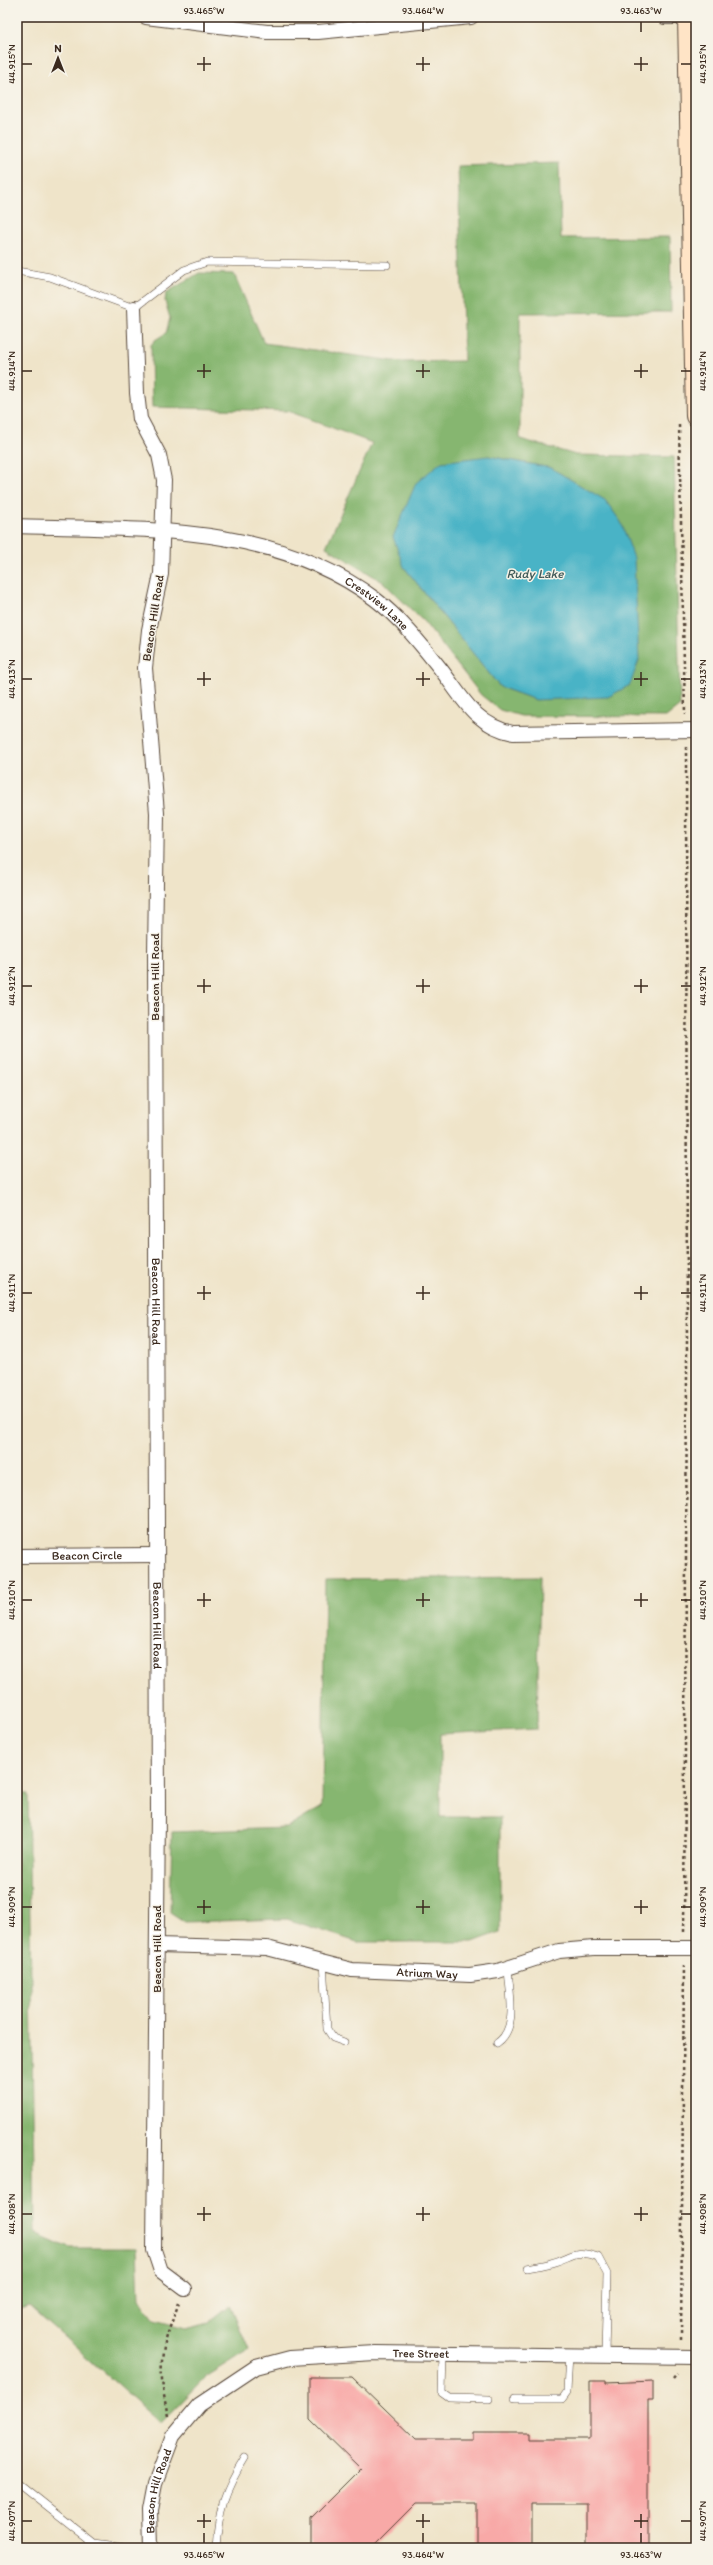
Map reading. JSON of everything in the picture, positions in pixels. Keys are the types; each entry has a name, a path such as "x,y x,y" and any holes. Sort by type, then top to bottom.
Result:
{"street":[{"path":"146,17 217,28 267,32 318,32 471,17"},
{"path":"666,17 677,17"},
{"path":"688,17 695,276 688,419"},
{"name":"Beacon Hill Road","path":"134,308 137,393 140,419 159,455 164,480 161,574 149,630 145,668 157,813 155,954 157,1945 154,2250 161,2271 185,2289"},
{"name":"Crestview Lane","path":"17,526 163,532 249,542 294,555 335,574 375,599 410,631 472,711 497,730 513,733 691,730"},
{"name":"Beacon Circle","path":"17,1556 156,1555"},
{"name":"Atrium Way","path":"157,1945 267,1948 352,1970 470,1975 508,1968 559,1951 594,1948 690,1948"},
{"name":"Tree Street","path":"173,2436 199,2405 256,2367 290,2358 334,2354 569,2354 696,2357"},
{"name":"Beacon Hill Road","path":"150,2548 150,2510 155,2484 173,2436"}],"lane":[{"path":"17,271 50,277 134,308 184,270 207,262 387,265"},
{"path":"323,1962 327,2029 333,2038 344,2042"},
{"path":"497,2043 504,2038 510,2022 508,1968"},
{"path":"527,2268 552,2263 570,2254 587,2253 598,2257 607,2274 605,2355"},
{"path":"443,2354 442,2393 449,2398 489,2399"},
{"path":"515,2399 562,2399 567,2392 569,2354"},
{"path":"216,2548 217,2519 229,2484 245,2458"},
{"path":"17,2482 95,2544 127,2548"}],"path":[{"path":"673,2378 678,2371 681,2356 690,1948 687,1371 691,730 688,419"},
{"path":"173,2436 163,2391 161,2360 164,2343 185,2289"}],"green space":[{"path":"559,163 561,238 670,237 671,312 520,313 520,439 576,455 674,457 680,706 666,717 521,716 500,710 481,695 424,622 383,582 326,547 372,443 288,411 152,407 151,345 155,340 166,333 170,318 165,301 166,293 199,273 234,274 264,343 401,362 464,361 458,166","holes":["488,456 551,468 605,501 536,700 500,687 404,567"]},
{"path":"540,1577 537,1729 440,1734 440,1817 500,1817 500,1932 473,1942 357,1942 287,1919 185,1922 170,1912 172,1832 287,1828 322,1807 325,1579"},
{"path":"17,1794 28,1794 35,2233 69,2248 137,2248 139,2300 154,2320 186,2328 209,2322 230,2305 249,2350 206,2377 161,2423 29,2306 17,2310"}],"water":[{"name":"Rudy Lake","path":"488,456 551,468 605,500 621,522 634,558 639,660 630,685 608,697 536,700 500,687 404,567 393,537 416,483 441,462"}],"building":[{"path":"310,2377 352,2377 416,2439 472,2439 472,2433 531,2433 531,2439 590,2439 590,2381 606,2381 606,2383 653,2381 653,2400 648,2400 648,2548 587,2548 587,2503 531,2503 531,2548 477,2548 477,2503 416,2503 371,2548 311,2548 311,2519 361,2469 310,2419"}]}
